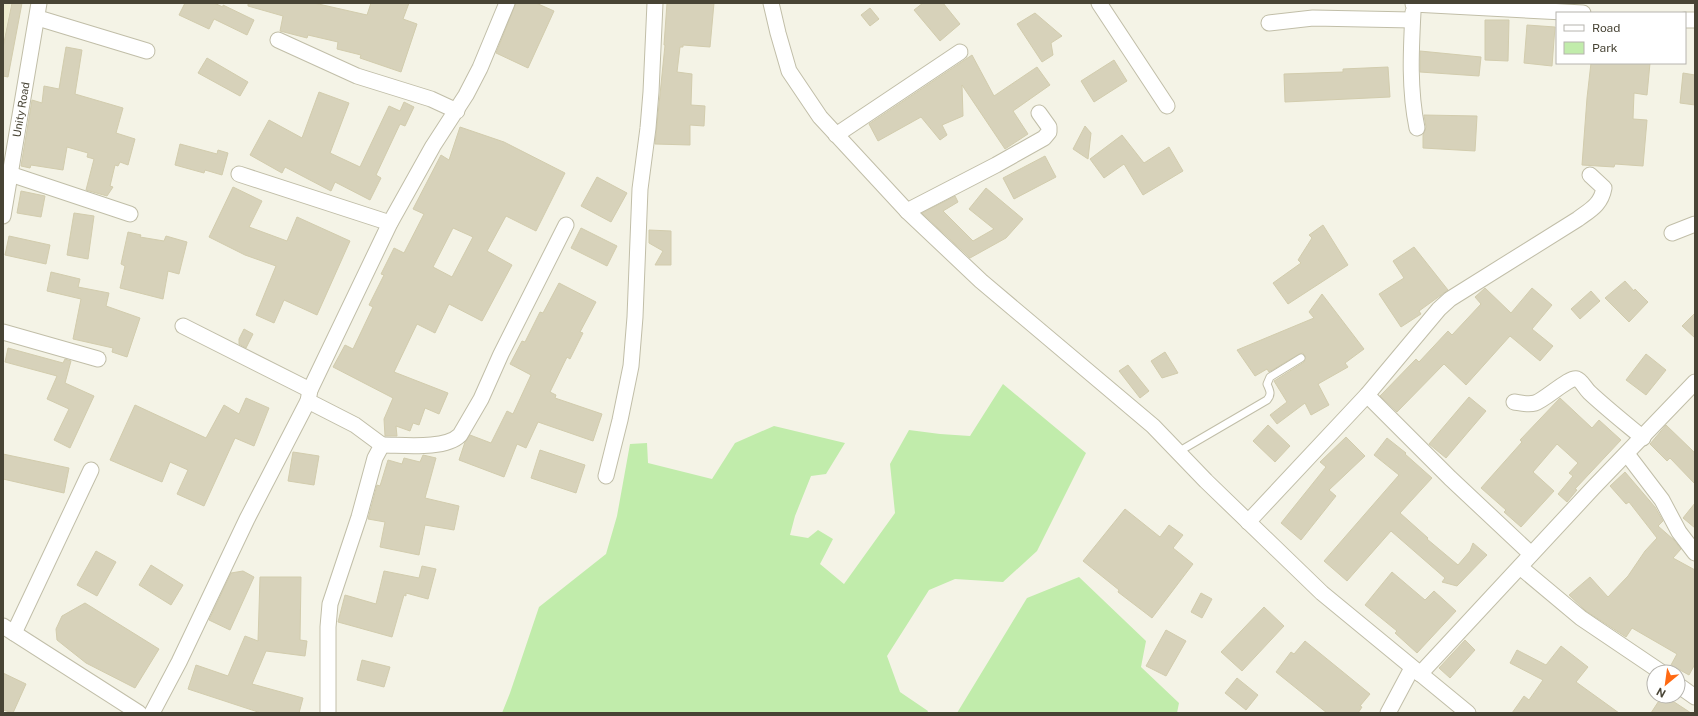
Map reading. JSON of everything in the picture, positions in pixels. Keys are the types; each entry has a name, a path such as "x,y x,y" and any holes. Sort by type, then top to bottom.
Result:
{"street":[{"path":"152,713 246,519 309,395 390,224 433,146 457,111 480,68 507,3"},
{"path":"606,476 620,420 631,366 635,317 640,189 651,92 655,3"},
{"path":"771,3 778,34 790,71 820,117 907,212 981,281 1153,426 1177,452 1322,593 1468,713"},
{"path":"1099,3 1167,106"},
{"path":"1417,128 1412,98 1410,69 1413,4 1564,12"},
{"path":"38,10 147,51"},
{"name":"Unity Road","path":"3,216 38,10"},
{"path":"1269,24 1312,18 1412,20"},
{"path":"278,40 357,76 431,99 457,111"},
{"path":"836,135 960,52"},
{"path":"907,212 1044,138 1049,132 1050,127 1039,113"},
{"path":"10,174 130,214"},
{"path":"239,174 390,224"},
{"path":"1248,522 1367,395 1439,308 1450,298 1578,219 1595,206 1602,198 1604,188 1590,175"},
{"path":"1672,233 1695,224"},
{"path":"183,326 309,395 355,425 382,445 417,446 444,443 455,440 460,435 481,399 501,354 566,225"},
{"path":"3,332 98,359"},
{"path":"1514,402 1528,404 1536,403 1551,395 1564,383 1574,378 1578,379 1589,392 1643,438"},
{"path":"1388,713 1416,671 1520,567 1695,382"},
{"path":"1367,395 1450,478 1531,554"},
{"path":"328,713 328,628 330,604 359,517 375,458 382,445"},
{"path":"1627,454 1662,500 1679,532 1695,553"},
{"path":"91,470 9,629 139,713"},
{"path":"1520,567 1581,618 1649,664"},
{"path":"1686,691 1695,697"}],"lane":[{"path":"1177,452 1267,400 1270,396 1270,390 1267,384 1270,377 1301,358"}],"shaded area":[{"path":"3,3 11,3 3,44"}],"green space":[{"path":"1003,384 1086,453 1037,551 1003,582 955,579 929,590 887,656 900,692 928,711 927,713 502,713 539,607 606,554 617,516 630,444 647,443 648,463 712,479 735,443 774,426 845,443 826,474 811,476 795,516 790,535 808,538 818,530 833,539 820,564 844,584 895,513 890,464 909,430 970,436"},
{"path":"1079,577 1146,641 1141,667 1179,703 1177,713 957,713 1027,598"}],"building":[{"path":"12,3 22,3 8,77 3,76 3,47"},
{"path":"185,3 214,3 223,7 223,5 254,20 247,35 214,19 209,29 179,15"},
{"path":"248,3 314,3 367,15 371,3 409,3 403,19 417,24 401,72 360,58 361,55 337,49 338,42 308,35 307,38 280,31 283,16 248,6"},
{"path":"516,3 536,3 554,11 528,68 496,53"},
{"path":"667,3 714,3 710,47 683,45 683,47 680,47 677,72 692,74 691,105 705,106 704,126 690,125 690,145 655,144 665,45"},
{"path":"923,3 943,3 960,24 940,41 914,10"},
{"path":"870,8 879,19 870,26 861,15"},
{"path":"1035,13 1062,36 1051,43 1053,55 1042,62 1017,24"},
{"path":"1485,20 1509,20 1508,61 1485,60"},
{"path":"1527,25 1555,27 1552,66 1524,63"},
{"path":"66,47 82,50 75,94 123,108 116,133 135,139 128,165 120,162 118,166 115,165 110,186 113,187 107,196 86,190 94,159 87,157 88,153 67,147 63,170 31,165 30,168 21,166 32,100 42,103 44,86 59,89"},
{"path":"1420,51 1481,57 1479,76 1420,72"},
{"path":"972,55 994,96 1037,67 1050,85 1013,111 1028,134 1005,149 962,85 963,116 942,125 947,135 940,140 921,117 878,141 869,124"},
{"path":"207,58 248,82 240,96 198,73"},
{"path":"1114,60 1127,81 1094,102 1081,81"},
{"path":"1591,64 1650,64 1647,95 1634,93 1633,119 1647,120 1643,166 1615,164 1614,167 1582,165"},
{"path":"1388,67 1390,97 1285,102 1284,74 1343,72 1343,69"},
{"path":"1683,73 1695,75 1695,105 1680,103"},
{"path":"319,92 349,103 330,153 360,167 389,106 400,111 404,102 414,107 405,126 400,124 376,175 381,178 370,200 335,182 331,191 285,167 282,173 250,155 269,120 302,138"},
{"path":"1424,115 1477,116 1475,151 1423,148 1423,135 1426,127"},
{"path":"1085,126 1091,133 1088,159 1073,149"},
{"path":"460,127 504,142 565,173 536,231 506,216 487,251 512,265 482,321 449,304 435,333 417,324 394,372 448,393 439,414 425,408 419,425 413,423 410,431 396,426 397,436 385,436 384,419 393,398 333,367 345,345 353,349 373,307 369,305 384,275 381,274 394,248 404,253 424,214 413,209 441,155 449,160","holes":["453,228 473,237 452,277 433,267"]},
{"path":"1122,135 1144,163 1169,147 1183,171 1143,195 1124,164 1104,178 1090,159"},
{"path":"180,144 217,154 218,150 228,153 222,175 205,170 204,173 175,165"},
{"path":"1045,156 1056,177 1014,199 1003,178"},
{"path":"597,177 627,193 611,222 581,206"},
{"path":"233,187 262,201 249,227 287,241 297,217 350,241 317,315 284,300 274,323 256,315 276,266 245,255 209,237"},
{"path":"986,188 1023,219 1006,238 970,258 922,213 955,196 958,202 943,211 973,241 994,229 969,209"},
{"path":"21,191 45,196 41,217 17,213"},
{"path":"74,213 94,216 88,259 67,255"},
{"path":"1323,225 1348,265 1288,304 1273,283 1301,263 1298,260 1312,238 1309,235"},
{"path":"581,228 617,246 607,266 571,248"},
{"path":"649,230 671,231 671,265 655,265 663,251 649,243"},
{"path":"128,232 141,235 140,237 164,241 166,236 187,242 179,274 168,271 163,299 120,288 125,266 121,264"},
{"path":"9,236 50,245 46,264 5,255"},
{"path":"1414,247 1448,290 1419,311 1421,314 1401,327 1379,294 1404,278 1393,261"},
{"path":"51,272 80,279 78,287 109,293 106,306 140,318 127,357 112,352 113,348 73,339 81,299 47,291"},
{"path":"1625,281 1634,291 1635,289 1648,302 1629,322 1605,298"},
{"path":"559,283 596,302 580,332 583,333 570,359 567,357 550,392 556,395 555,398 602,414 593,441 538,422 526,448 517,444 504,477 459,460 465,442 470,435 491,443 507,411 513,414 531,375 510,364 522,341 525,342 540,312 543,313"},
{"path":"1485,288 1511,313 1532,288 1552,305 1532,329 1553,346 1540,361 1510,336 1466,385 1444,364 1397,412 1380,396 1416,359 1419,362 1448,331 1452,335 1481,304 1475,297"},
{"path":"1591,291 1600,301 1580,319 1571,309"},
{"path":"1322,294 1364,349 1345,363 1348,367 1318,384 1329,405 1311,415 1305,403 1277,424 1270,415 1287,402 1274,381 1304,362 1305,356 1303,353 1299,354 1269,372 1267,369 1255,376 1237,350 1314,318 1309,312"},
{"path":"1695,313 1695,338 1682,326"},
{"path":"244,329 253,334 246,348 239,344 239,339"},
{"path":"8,348 63,363 65,359 71,361 65,383 94,396 70,448 54,440 69,409 47,399 57,376 5,362"},
{"path":"1165,352 1178,373 1162,378 1151,361"},
{"path":"1646,354 1666,370 1646,395 1626,380"},
{"path":"1128,365 1149,391 1140,398 1119,371"},
{"path":"1469,397 1486,411 1446,458 1429,444"},
{"path":"246,398 269,408 254,446 235,438 204,506 177,494 188,470 170,462 162,482 110,460 135,405 206,438 224,405 239,414"},
{"path":"1560,398 1592,428 1599,420 1621,440 1575,489 1577,490 1567,502 1558,494 1573,476 1569,473 1578,463 1557,444 1533,472 1554,491 1521,527 1504,512 1506,510 1481,488 1522,442 1520,440"},
{"path":"1268,425 1290,446 1275,462 1253,441"},
{"path":"1666,425 1695,453 1695,484 1670,458 1667,461 1650,444"},
{"path":"1346,437 1365,456 1329,490 1336,496 1301,540 1281,523 1326,467 1320,462"},
{"path":"1387,438 1406,453 1405,454 1432,478 1400,513 1428,538 1427,539 1458,565 1470,551 1473,543 1487,555 1457,586 1442,582 1445,578 1391,531 1347,581 1324,561 1399,475 1374,455"},
{"path":"540,450 585,465 576,493 531,478"},
{"path":"293,452 319,456 314,485 288,481"},
{"path":"3,454 69,468 64,493 3,479"},
{"path":"423,455 436,458 425,498 459,506 454,530 425,525 419,555 380,547 385,522 368,519 377,485 380,486 388,460 402,464 404,458 420,462"},
{"path":"1625,472 1655,507 1663,521 1658,526 1674,540 1681,549 1673,558 1695,570 1695,664 1689,675 1686,673 1686,664 1672,664 1677,654 1632,628 1626,637 1586,611 1569,595 1590,577 1608,597 1628,576 1645,551 1657,538 1629,502 1626,504 1610,486"},
{"path":"1695,503 1695,528 1683,518"},
{"path":"1125,509 1160,537 1169,525 1183,535 1173,548 1193,564 1152,618 1118,592 1119,590 1083,561"},
{"path":"96,551 116,562 97,596 77,585"},
{"path":"151,565 183,585 171,605 139,585"},
{"path":"422,566 436,569 428,599 406,593 406,596 404,595 392,637 338,622 345,595 376,604 384,571 419,578"},
{"path":"243,571 254,577 230,630 209,620 231,573"},
{"path":"1392,572 1425,600 1434,591 1456,611 1417,653 1395,633 1397,631 1365,605"},
{"path":"260,577 301,577 300,640 307,641 305,656 266,651 252,684 303,698 299,713 261,713 188,689 196,665 228,676 245,636 258,641"},
{"path":"1201,593 1212,599 1202,618 1191,612"},
{"path":"85,603 159,649 135,688 86,663 57,640 56,629 62,616"},
{"path":"1264,607 1284,626 1242,671 1221,652"},
{"path":"1166,630 1186,641 1166,676 1146,666"},
{"path":"1465,640 1475,650 1450,678 1439,668"},
{"path":"1305,641 1370,694 1360,706 1362,707 1358,713 1327,713 1276,672 1291,652 1294,654"},
{"path":"1561,646 1588,667 1576,682 1619,713 1512,713 1524,696 1529,700 1543,680 1510,663 1517,650 1546,665"},
{"path":"362,660 390,667 384,687 357,680"},
{"path":"3,673 26,684 13,713 3,710"},
{"path":"1237,678 1258,695 1246,710 1225,693"},
{"path":"1657,704 1677,704 1691,713 1651,713"}]}
